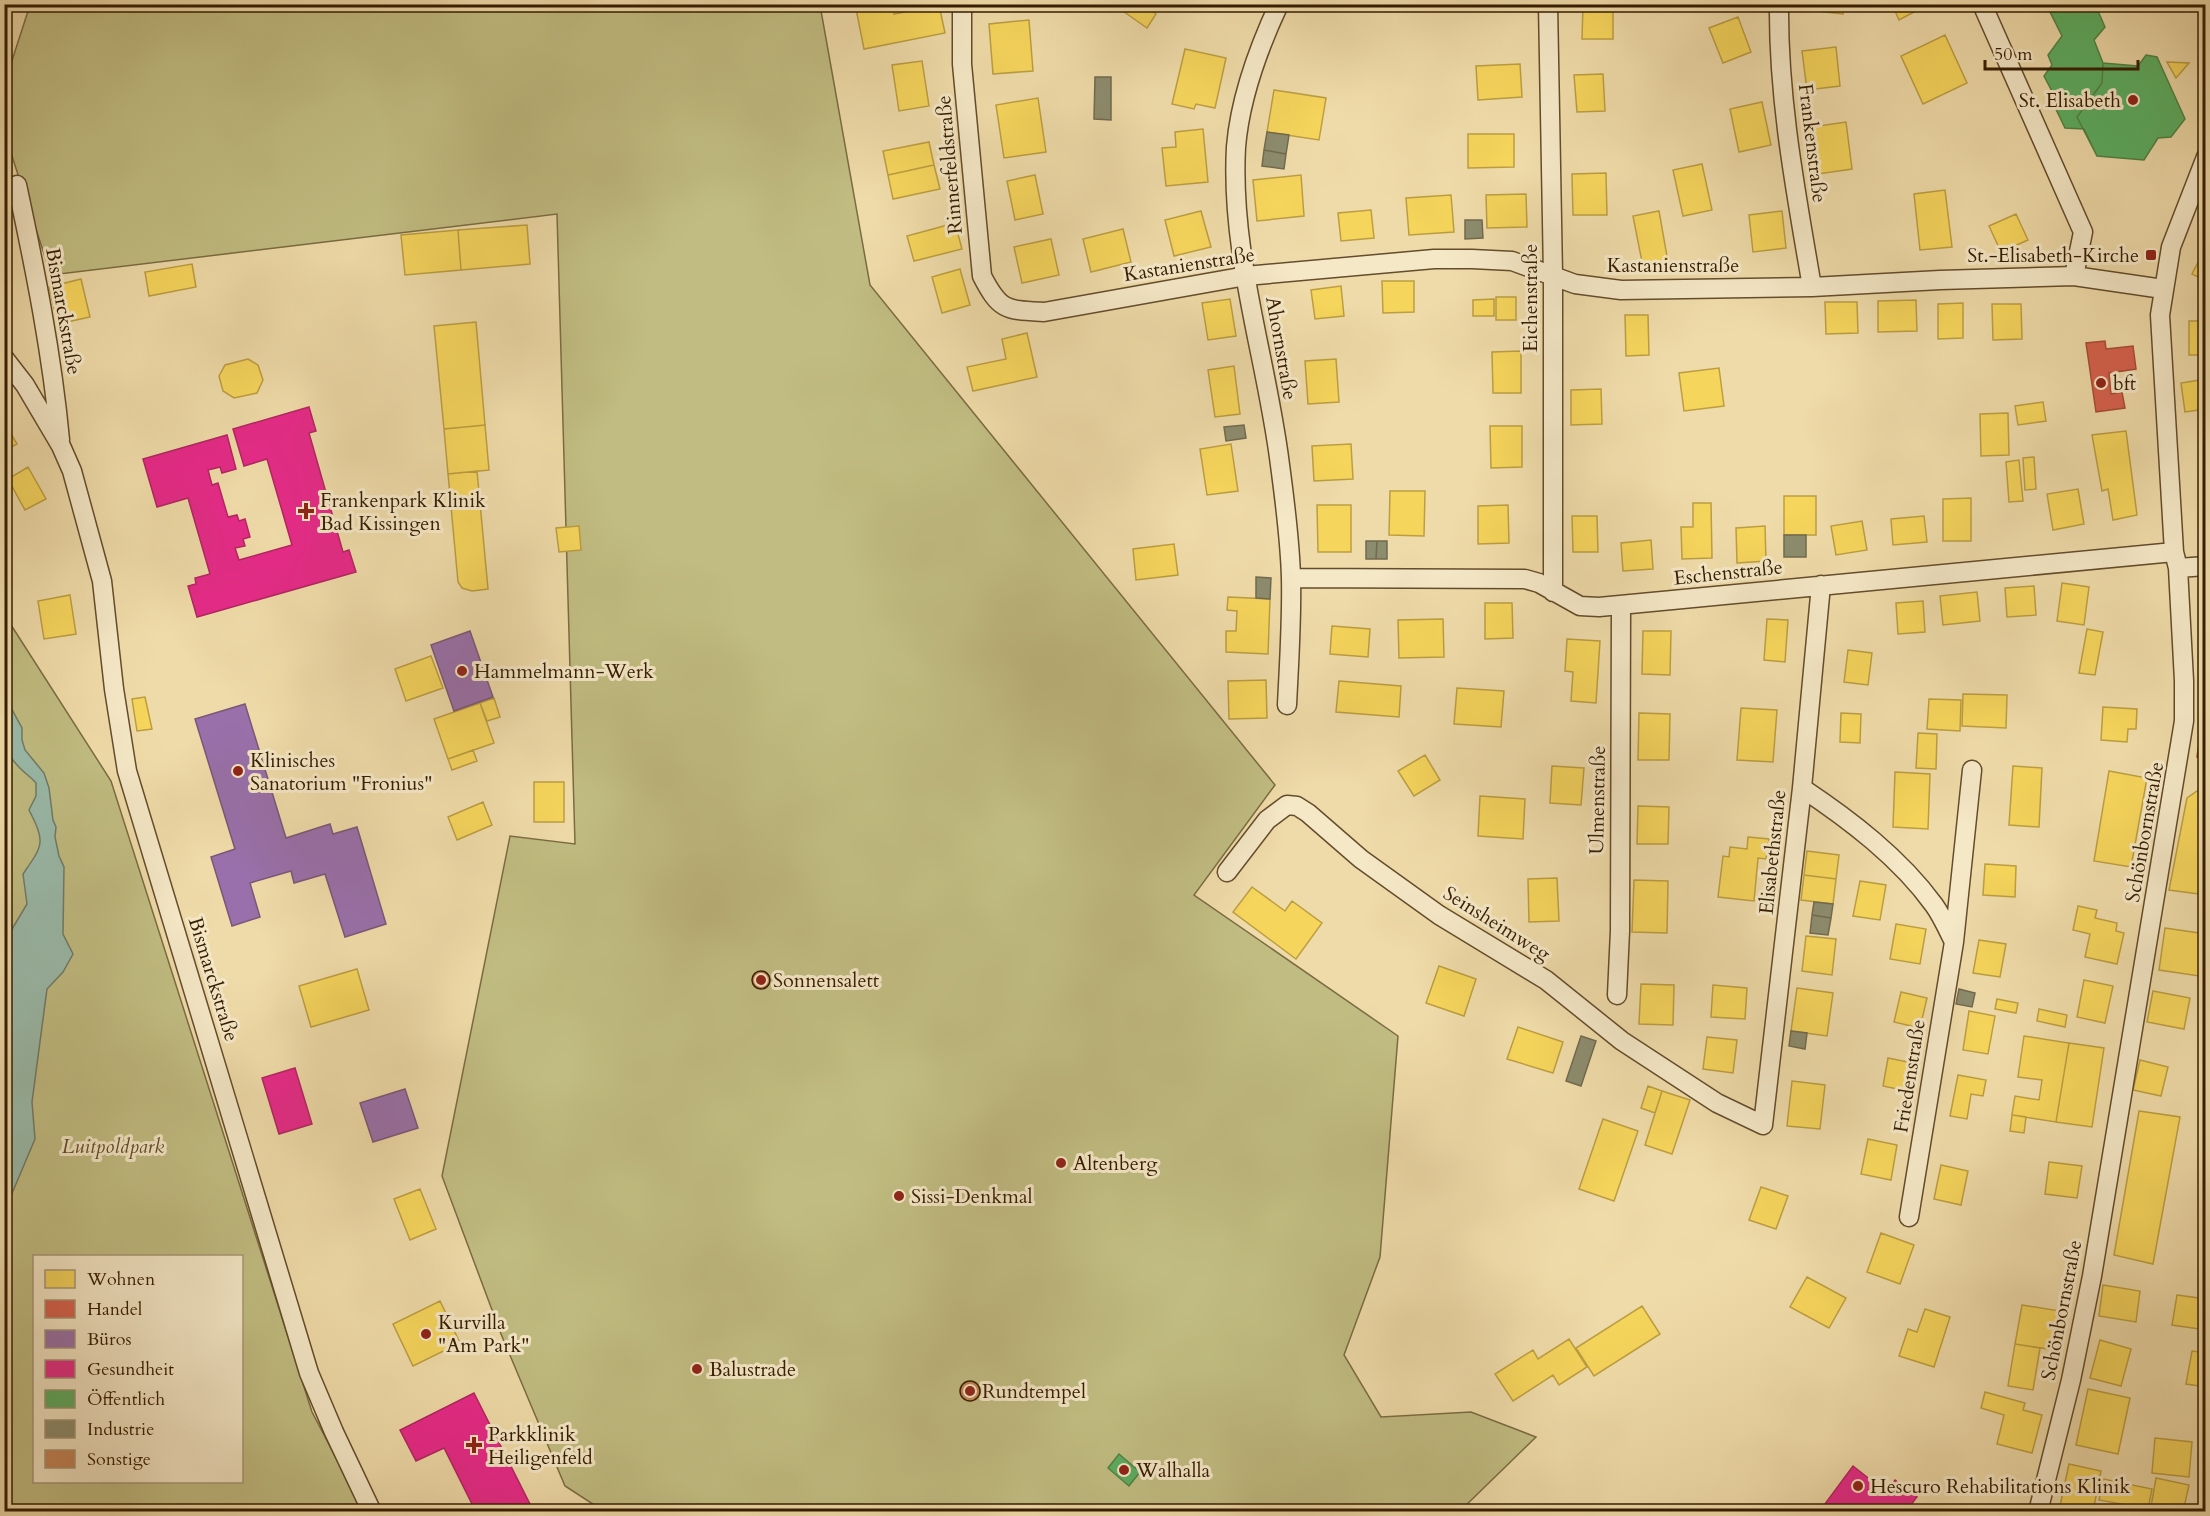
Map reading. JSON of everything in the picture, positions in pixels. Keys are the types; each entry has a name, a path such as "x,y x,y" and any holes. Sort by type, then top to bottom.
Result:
{"street":[{"name":"Rinnerfeldstraße","path":"962,4 962,64 982,276 992,296 1011,310"},
{"name":"Ahornstraße","path":"1279,4 1259,52 1247,89 1236,147 1238,226 1280,464 1291,578 1287,705"},
{"name":"Eichenstraße","path":"1548,4 1553,275 1553,592"},
{"name":"Frankenstraße","path":"1779,4 1779,39 1786,134 1812,287"},
{"path":"1982,4 2083,232 2074,276"},
{"name":"Schönbornstraße","path":"2038,1512 2071,1380 2092,1276 2184,721 2160,315 2171,247 2205,157"},
{"name":"Bismarckstraße","path":"17,185 52,367 61,446"},
{"name":"Kastanienstraße","path":"1011,310 1044,312 1246,276 1434,259 1512,261 1575,284 1621,290 1812,287 2074,276 2163,289"},
{"name":"Bismarckstraße","path":"4,358 25,385 61,446 72,471 102,581 114,689 127,771 309,1373 372,1512"},
{"name":"Eschenstraße","path":"1291,578 1525,579 1539,583 1580,606 1621,605 1821,585 2176,560 2205,566"},
{"name":"Elisabethstraße","path":"1763,1125 1802,788 1821,585"},
{"name":"Ulmenstraße","path":"1617,995 1620,931 1621,605"},
{"name":"Friedenstraße","path":"1909,1217 1954,942 1972,770"},
{"path":"1802,788 1842,815 1897,863 1935,906 1954,942"},
{"name":"Seinsheimweg","path":"1227,872 1267,820 1287,805 1297,806 1361,859 1439,915 1546,980 1622,1041 1717,1102 1763,1125"}],"green space":[{"path":"30,5 820,5 870,285 1275,785 1194,895 1398,1036 1380,1257 1344,1355 1381,1417 1471,1412 1536,1437 1460,1511 605,1512 565,1486 501,1334 442,1176 510,836 575,844 557,214 51,275 5,135 5,82"},
{"name":"Luitpoldpark","path":"4,614 111,781 312,1412 364,1511 5,1511"}],"shaded area":[{"path":"5,701 22,728 25,750 44,773 49,788 56,827 55,837 64,867 63,934 73,954 63,972 47,989 32,1102 35,1139 5,1210 5,945 7,946 12,929 27,904 23,874 38,850 40,837 29,810 36,796 36,783 18,766 8,752 4,736"}],"building: Wohnen":[{"path":"855,4 892,4 894,14 939,5 945,33 864,49"},
{"path":"1113,4 1143,4 1156,14 1147,28"},
{"path":"1583,4 1613,4 1613,39 1582,39"},
{"path":"1807,4 1844,4 1843,14 1807,10"},
{"path":"1892,4 1929,4 1899,20"},
{"path":"1738,17 1751,52 1723,63 1709,28"},
{"path":"1029,20 1033,71 993,74 989,24"},
{"path":"1945,35 1967,83 1923,104 1901,56"},
{"path":"1836,47 1840,86 1807,90 1802,51"},
{"path":"1185,49 1226,58 1215,108 1196,104 1194,109 1172,104"},
{"path":"922,61 929,106 899,111 892,65"},
{"path":"2167,62 2189,63 2176,78"},
{"path":"1520,64 1522,97 1478,100 1476,66"},
{"path":"1603,74 1605,111 1577,112 1574,75"},
{"path":"1274,90 1326,98 1319,140 1267,132"},
{"path":"1038,98 1046,152 1004,158 996,105"},
{"path":"1762,102 1771,145 1739,152 1730,109"},
{"path":"1846,122 1852,169 1818,174 1812,127"},
{"path":"1203,129 1208,182 1166,186 1162,148 1176,147 1175,132"},
{"path":"1468,134 1514,134 1514,167 1468,168"},
{"path":"929,142 934,165 888,175 883,151"},
{"path":"1702,164 1712,210 1683,216 1673,170"},
{"path":"934,165 940,189 893,199 888,175"},
{"path":"1606,173 1607,215 1573,215 1572,174"},
{"path":"1035,175 1043,214 1015,220 1007,181"},
{"path":"1301,175 1304,216 1257,221 1253,180"},
{"path":"1945,190 1952,247 1920,250 1914,194"},
{"path":"1526,194 1527,227 1487,228 1486,195"},
{"path":"1451,195 1454,232 1409,235 1406,198"},
{"path":"1371,210 1374,238 1341,241 1338,213"},
{"path":"1201,211 1211,247 1174,256 1165,220"},
{"path":"1659,211 1668,262 1643,267 1633,216"},
{"path":"1782,211 1786,248 1753,252 1749,215"},
{"path":"2016,214 2028,240 2001,252 1989,226"},
{"path":"955,223 962,249 914,261 907,236"},
{"path":"527,225 530,264 461,270 458,230"},
{"path":"1123,229 1131,262 1091,272 1083,239"},
{"path":"458,230 461,270 405,275 401,235"},
{"path":"1051,239 1059,275 1022,283 1014,247"},
{"path":"2206,247 2206,281 2192,274"},
{"path":"192,264 196,287 149,296 145,272"},
{"path":"960,269 970,305 942,313 932,277"},
{"path":"81,279 90,317 58,324 49,287"},
{"path":"1382,281 1414,281 1414,312 1383,313"},
{"path":"1341,286 1344,316 1315,319 1311,290"},
{"path":"1496,297 1516,297 1516,320 1496,320"},
{"path":"1230,299 1236,336 1208,340 1202,303"},
{"path":"1494,299 1494,316 1473,316 1473,300"},
{"path":"1916,300 1917,331 1878,332 1878,301"},
{"path":"1825,302 1857,302 1858,333 1826,334"},
{"path":"1963,303 1963,338 1938,339 1938,304"},
{"path":"1992,304 2021,304 2022,339 1993,340"},
{"path":"1625,315 1648,315 1649,355 1626,356"},
{"path":"2189,321 2206,321 2206,355 2189,355"},
{"path":"476,322 485,425 444,429 434,326"},
{"path":"1027,333 1037,377 973,391 967,367 1006,359 1002,339"},
{"path":"1521,351 1521,393 1493,393 1492,352"},
{"path":"248,359 258,365 263,380 257,393 234,398 223,391 219,376 225,365"},
{"path":"1336,359 1339,402 1308,404 1305,361"},
{"path":"1234,366 1240,414 1215,417 1208,370"},
{"path":"1719,368 1724,406 1684,411 1679,373"},
{"path":"2206,379 2206,409 2185,412 2181,383"},
{"path":"1601,389 1602,424 1571,425 1571,390"},
{"path":"2043,402 2046,421 2018,425 2015,406"},
{"path":"2008,413 2009,455 1981,456 1980,414"},
{"path":"4,422 17,444 4,451"},
{"path":"485,425 489,470 448,474 444,429"},
{"path":"1490,426 1522,426 1522,467 1491,468"},
{"path":"2126,431 2137,515 2113,520 2108,489 2102,491 2092,435"},
{"path":"1231,444 1238,491 1207,495 1200,449"},
{"path":"1351,444 1353,479 1314,481 1312,446"},
{"path":"2034,457 2036,489 2025,490 2023,458"},
{"path":"2019,460 2023,501 2009,502 2006,462"},
{"path":"28,467 46,499 25,510 8,479"},
{"path":"477,471 488,589 472,591 462,588 458,582 448,474"},
{"path":"2078,489 2084,524 2053,530 2047,494"},
{"path":"1390,491 1425,491 1424,536 1389,535"},
{"path":"1784,496 1816,496 1816,535 1784,535"},
{"path":"2206,497 2206,539 2205,539 2201,498"},
{"path":"1971,498 1971,541 1943,541 1943,499"},
{"path":"1693,503 1711,503 1712,558 1682,559 1681,527 1693,527"},
{"path":"1317,505 1351,505 1351,552 1318,552"},
{"path":"1508,505 1509,543 1478,544 1478,506"},
{"path":"1572,516 1597,516 1598,552 1573,552"},
{"path":"1924,516 1927,542 1893,545 1891,519"},
{"path":"1862,521 1867,550 1836,555 1831,526"},
{"path":"579,526 581,550 559,552 556,528"},
{"path":"1765,526 1766,561 1737,563 1736,528"},
{"path":"1651,540 1653,569 1623,571 1621,543"},
{"path":"1174,544 1178,575 1136,580 1133,549"},
{"path":"2062,583 2089,587 2084,625 2057,621"},
{"path":"2034,586 2036,615 2007,617 2005,588"},
{"path":"1977,592 1980,621 1943,625 1940,596"},
{"path":"70,595 76,634 44,639 38,601"},
{"path":"1228,597 1270,599 1268,654 1226,652 1226,631 1236,631 1237,611 1227,610"},
{"path":"1923,601 1925,632 1898,634 1896,603"},
{"path":"1485,603 1512,603 1513,638 1485,639"},
{"path":"1443,619 1444,657 1399,658 1398,620"},
{"path":"1767,619 1788,620 1785,662 1764,660"},
{"path":"1332,626 1370,629 1368,657 1330,654"},
{"path":"2087,629 2103,632 2095,675 2079,673"},
{"path":"1643,631 1671,631 1670,675 1642,674"},
{"path":"1567,639 1600,641 1596,703 1571,701 1573,672 1565,671"},
{"path":"1848,650 1872,653 1868,685 1844,682"},
{"path":"431,656 443,688 406,701 395,669"},
{"path":"1266,680 1267,718 1229,719 1228,681"},
{"path":"1339,681 1401,686 1399,717 1336,712"},
{"path":"1457,688 1504,691 1501,727 1454,724"},
{"path":"1963,694 2007,695 2006,728 1962,726"},
{"path":"145,697 152,729 137,731 132,699"},
{"path":"494,698 500,717 487,721 480,703"},
{"path":"1929,699 1961,700 1960,731 1927,729"},
{"path":"480,703 494,743 448,759 434,719"},
{"path":"2103,707 2137,709 2136,729 2128,729 2127,742 2101,740"},
{"path":"1741,708 1777,710 1773,762 1737,760"},
{"path":"1639,713 1670,714 1669,760 1638,760"},
{"path":"1841,713 1861,714 1860,743 1840,742"},
{"path":"1918,733 1937,734 1936,769 1916,768"},
{"path":"473,750 477,761 452,770 448,759"},
{"path":"1425,755 1440,780 1414,796 1398,771"},
{"path":"1552,766 1584,768 1581,805 1550,803"},
{"path":"2013,766 2042,768 2039,827 2009,825"},
{"path":"2109,771 2147,778 2131,867 2094,861"},
{"path":"1895,772 1930,774 1928,829 1893,827"},
{"path":"534,782 564,782 564,822 534,822"},
{"path":"2197,791 2206,793 2206,895 2169,890 2187,798"},
{"path":"1480,796 1525,799 1523,839 1478,836"},
{"path":"483,802 492,825 457,840 448,817"},
{"path":"1638,806 1669,807 1668,844 1637,844"},
{"path":"1748,837 1769,839 1766,859 1758,858 1754,901 1718,897 1723,856 1729,857 1730,847 1747,849"},
{"path":"1807,851 1839,855 1836,879 1804,875"},
{"path":"1985,864 2016,866 2015,897 1983,895"},
{"path":"1804,875 1836,879 1833,904 1801,900"},
{"path":"1557,878 1559,921 1529,922 1528,879"},
{"path":"1634,880 1668,881 1667,933 1632,932"},
{"path":"1860,881 1886,885 1880,920 1853,916"},
{"path":"1252,887 1285,911 1292,901 1322,923 1296,959 1233,912"},
{"path":"2078,906 2097,910 2095,918 2117,923 2116,931 2124,933 2117,964 2085,957 2090,934 2073,930"},
{"path":"1896,924 1926,929 1920,964 1890,959"},
{"path":"2165,928 2206,934 2206,977 2159,970"},
{"path":"1806,936 1836,939 1832,975 1802,971"},
{"path":"1979,940 2006,944 2000,977 1973,973"},
{"path":"1439,966 1476,979 1464,1016 1426,1003"},
{"path":"357,969 369,1010 311,1027 299,986"},
{"path":"2084,980 2113,986 2105,1023 2077,1017"},
{"path":"1641,984 1674,985 1673,1025 1639,1024"},
{"path":"1713,985 1747,988 1745,1019 1711,1017"},
{"path":"1797,988 1833,993 1827,1036 1791,1031"},
{"path":"2153,991 2190,998 2184,1029 2147,1022"},
{"path":"1901,992 1927,998 1920,1028 1894,1022"},
{"path":"1997,999 2018,1003 2016,1013 1995,1009"},
{"path":"2039,1009 2067,1015 2065,1027 2037,1021"},
{"path":"1969,1011 1995,1016 1988,1054 1963,1050"},
{"path":"1518,1027 1563,1042 1553,1073 1507,1059"},
{"path":"2024,1036 2069,1043 2056,1122 2012,1115 2015,1096 2039,1100 2042,1080 2018,1077"},
{"path":"1707,1037 1737,1040 1733,1073 1703,1069"},
{"path":"2069,1043 2104,1048 2092,1127 2056,1122"},
{"path":"1888,1058 1913,1063 1907,1091 1883,1086"},
{"path":"2140,1060 2168,1067 2161,1096 2133,1090"},
{"path":"1958,1075 1986,1080 1983,1096 1971,1094 1967,1119 1950,1116"},
{"path":"1792,1081 1825,1085 1820,1129 1787,1126"},
{"path":"1648,1086 1662,1091 1655,1113 1641,1108"},
{"path":"1662,1091 1690,1100 1672,1154 1645,1145"},
{"path":"2139,1111 2180,1117 2153,1264 2114,1255"},
{"path":"2012,1115 2026,1117 2024,1133 2010,1131"},
{"path":"1603,1119 1638,1131 1614,1201 1579,1189"},
{"path":"1868,1139 1897,1145 1891,1180 1861,1174"},
{"path":"2049,1162 2082,1166 2077,1198 2045,1194"},
{"path":"1941,1165 1968,1171 1961,1205 1934,1199"},
{"path":"1761,1187 1788,1196 1776,1229 1749,1220"},
{"path":"420,1189 436,1229 410,1240 394,1199"},
{"path":"1881,1233 1914,1245 1900,1284 1867,1272"},
{"path":"1807,1277 1846,1298 1829,1328 1790,1307"},
{"path":"2103,1285 2140,1291 2136,1322 2099,1316"},
{"path":"2177,1295 2206,1299 2206,1330 2172,1325"},
{"name":"Kurvilla \"Am Park\"","path":"440,1301 460,1343 413,1366 393,1324"},
{"path":"2022,1305 2060,1311 2054,1350 2015,1344"},
{"path":"1642,1306 1660,1334 1594,1376 1576,1348"},
{"path":"1925,1309 1950,1317 1934,1367 1899,1356 1908,1329 1917,1332"},
{"path":"1569,1339 1587,1367 1559,1385 1553,1375 1513,1401 1495,1374 1533,1350 1538,1359"},
{"path":"2100,1340 2131,1349 2121,1386 2090,1378"},
{"path":"2015,1344 2040,1348 2033,1390 2008,1386"},
{"path":"2192,1351 2206,1353 2206,1387 2186,1384"},
{"path":"2088,1389 2130,1398 2118,1454 2076,1445"},
{"path":"1985,1392 2025,1403 2023,1410 2042,1415 2032,1453 1997,1444 2004,1415 1981,1408"},
{"path":"2155,1438 2192,1442 2189,1477 2152,1473"},
{"path":"2069,1464 2101,1471 2093,1512 2060,1506"},
{"path":"2156,1478 2189,1485 2183,1512 2150,1512"},
{"path":"2103,1479 2152,1489 2148,1509 2099,1500"}],"building: Handel":[{"name":"bft","path":"2105,341 2106,349 2133,346 2136,369 2109,373 2111,394 2122,392 2125,408 2096,412 2086,343"},
{"path":"2201,729 2206,730 2206,758 2197,757"}],"building: Büros":[{"name":"Hammelmann-Werk","path":"470,631 493,697 454,711 431,645"},
{"name":"Klinisches Sanatorium \"Fronius\"","path":"245,704 286,838 330,824 333,834 357,827 386,924 345,937 325,874 294,883 291,871 250,883 260,917 232,926 211,857 235,849 195,719"},
{"path":"405,1089 418,1128 373,1142 360,1103"}],"building: Gesundheit":[{"name":"Frankenpark Klinik Bad Kissingen","path":"309,407 316,431 309,433 343,552 349,550 356,572 197,617 188,586 196,584 195,578 210,574 188,498 157,507 143,459 227,435 236,469 222,473 220,467 208,470 212,485 218,483 228,517 237,515 239,521 245,519 250,537 243,539 245,546 235,548 239,560 292,545 267,459 244,466 233,429"},
{"path":"295,1068 312,1124 279,1134 262,1078"},
{"path":"474,1393 534,1512 476,1512 444,1448 416,1461 400,1430"},
{"name":"Hescuro Rehabilitations Klinik","path":"1853,1466 1886,1492 1895,1480 1917,1497 1910,1506 1917,1512 1819,1512"}],"building: Öffentlich":[{"path":"2046,4 2095,4 2105,27 2094,40 2103,63 2138,66 2146,55 2157,57 2185,119 2171,137 2158,138 2144,160 2097,156 2084,129 2065,128 2052,101 2055,97 2044,76 2052,65 2048,55 2062,36"},
{"name":"St. Elisabeth","path":"2146,55 2157,57 2185,119 2171,137 2158,138 2144,160 2097,156 2077,117 2102,83 2103,63 2138,66"},
{"name":"Walhalla","path":"1119,1454 1140,1472 1129,1486 1108,1468"}],"building: Industrie":[{"path":"1095,77 1111,77 1111,120 1094,119"},
{"path":"1267,132 1289,135 1286,154 1264,150"},
{"path":"1264,150 1286,154 1284,169 1262,166"},
{"path":"1465,220 1482,220 1483,238 1465,239"},
{"path":"1244,425 1246,438 1226,441 1224,427"},
{"path":"1784,535 1806,535 1806,557 1784,557"},
{"path":"1366,541 1377,541 1376,559 1366,559"},
{"path":"1377,541 1387,541 1387,559 1376,559"},
{"path":"1256,577 1271,578 1270,599 1256,598"},
{"path":"1814,902 1833,904 1831,918 1812,915"},
{"path":"1812,915 1831,918 1828,935 1810,933"},
{"path":"1959,989 1975,993 1972,1007 1956,1004"},
{"path":"1791,1031 1807,1033 1805,1049 1789,1046"},
{"path":"1581,1036 1596,1041 1581,1086 1566,1081"}],"building: Sonstige":[{"name":"Sonnensalett","path":"757,971 765,971 770,976 768,987 757,989 752,984 752,976"},
{"name":"Rundtempel","path":"970,1381 977,1384 980,1391 977,1398 970,1401 963,1398 960,1391 963,1384"}],"place":[{"name":"St. Elisabeth","path":"2133,100"},
{"name":"St.-Elisabeth-Kirche","path":"2151,255"},
{"name":"bft","path":"2101,383"},
{"name":"Frankenpark Klinik Bad Kissingen","path":"306,511"},
{"name":"Hammelmann-Werk","path":"462,671"},
{"name":"Klinisches Sanatorium \"Fronius\"","path":"238,771"},
{"name":"Sonnensalett","path":"761,980"},
{"name":"Altenberg","path":"1061,1163"},
{"name":"Sissi-Denkmal","path":"899,1196"},
{"name":"Kurvilla \"Am Park\"","path":"426,1334"},
{"name":"Balustrade","path":"697,1369"},
{"name":"Rundtempel","path":"970,1391"},
{"name":"Parkklinik Heiligenfeld","path":"474,1445"},
{"name":"Walhalla","path":"1124,1470"},
{"name":"Hescuro Rehabilitations Klinik","path":"1858,1486"}]}
